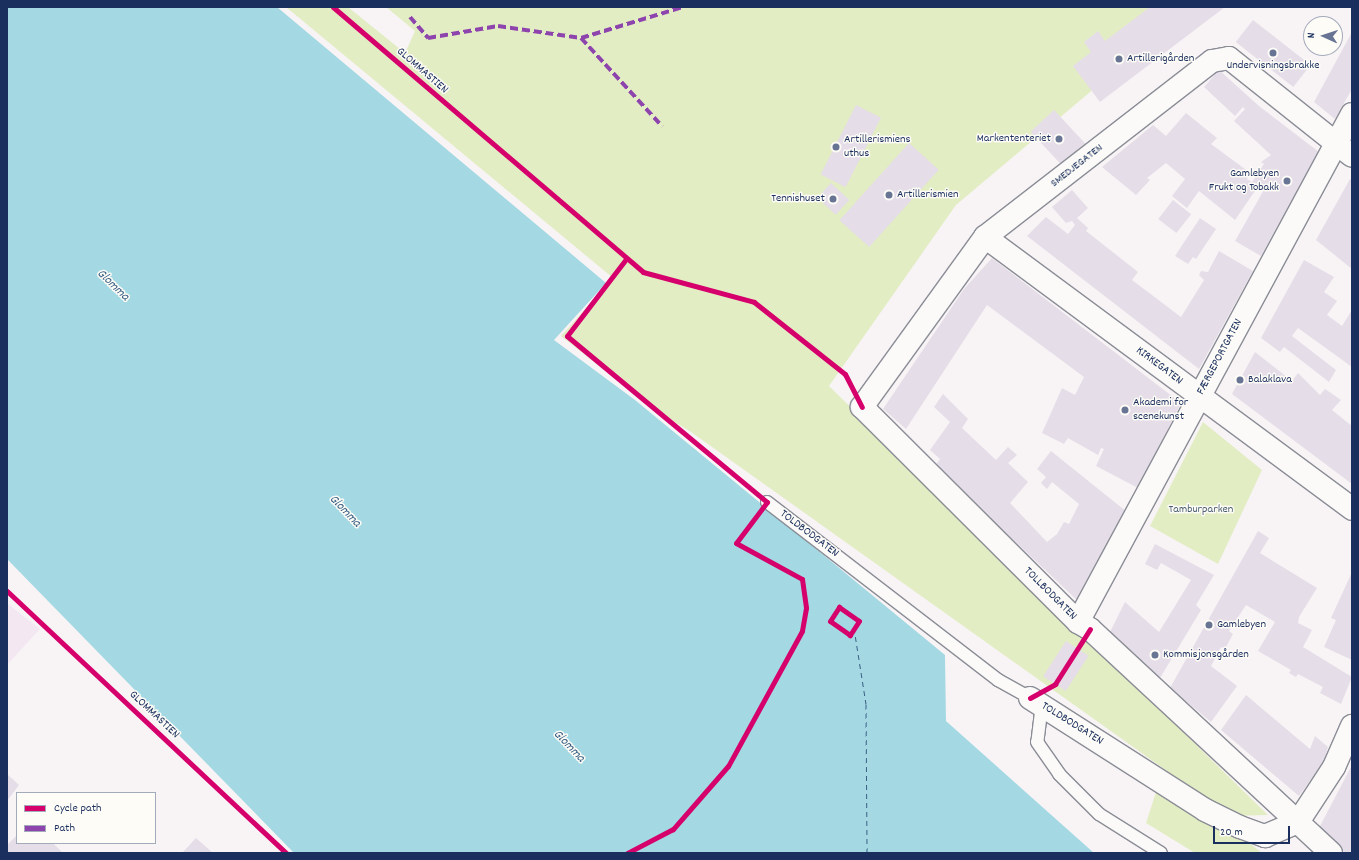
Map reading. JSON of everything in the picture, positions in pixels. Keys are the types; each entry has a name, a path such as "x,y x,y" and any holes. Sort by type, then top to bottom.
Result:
{"street":[{"name":"SMEDJEGATEN","path":"862,407 985,237 1212,62 1230,58 1344,150"},
{"name":"FÆRGEPORTGATEN","path":"1078,622 1199,396 1344,150 1352,114"},
{"name":"KIRKEGATEN","path":"985,237 1352,509"},
{"name":"TOLLBODGATEN","path":"862,407 1078,622 1090,629 1298,822"},
{"name":"TOLDBODGATEN","path":"1036,701 1205,810 1240,828 1265,836 1298,822"},
{"path":"1331,853 1298,822 1334,767 1352,726"}],"lane":[{"name":"TOLDBODGATEN","path":"767,502 998,680 1036,701"},
{"path":"1036,701 1037,742 1059,774 1099,814 1161,853"}],"shaded area":[{"path":"7,603 40,629 7,665"}],"green space":[{"path":"286,7 348,7 405,53 415,31 386,7 1191,7 956,205 829,386 1268,815 1230,816 691,432 656,411 561,336 613,278"},
{"name":"Tamburparken","path":"1203,422 1262,470 1218,564 1150,526"},
{"path":"1157,789 1247,841 1262,853 1195,853 1146,823"}],"water":[{"name":"Glomma","path":"7,7 277,7 606,283 554,340 635,400 945,655 946,721 1094,853 294,853 7,559"}],"building":[{"name":"Artillerigården","path":"1150,7 1225,7 1100,102 1073,66 1091,52 1084,42 1098,31 1105,41"},
{"name":"Undervisningsbrakke","path":"1253,20 1311,65 1293,87 1236,42"},
{"path":"1352,32 1352,89 1335,119 1314,102 1339,56 1343,56 1343,49"},
{"path":"1219,70 1259,106 1319,152 1261,256 1235,241 1265,188 1263,187 1260,190 1257,188 1235,220 1199,191 1187,208 1172,196 1185,179 1166,163 1147,178 1150,180 1136,195 1102,167 1153,125 1166,136 1186,113 1217,138 1211,144 1249,172 1247,179 1252,182 1264,164 1261,162 1271,155 1234,121 1245,109 1243,107 1235,116 1204,87"},
{"name":"Artillerismiens uthus","path":"856,105 881,118 846,187 821,174"},
{"name":"Markententeriet","path":"1054,110 1090,149 1067,171 1031,132"},
{"name":"Artillerismien","path":"909,143 939,170 869,247 839,220"},
{"path":"1350,179 1352,180 1352,269 1316,240"},
{"name":"Tennishuset","path":"831,183 849,200 836,215 817,198"},
{"path":"1072,190 1088,208 1077,218 1088,228 1086,231 1138,272 1132,280 1181,317 1204,280 1199,275 1201,271 1208,272 1219,251 1253,271 1199,369 1027,236 1046,217 1068,234 1075,225 1072,221 1066,223 1052,207"},
{"path":"1173,200 1191,214 1176,233 1158,219"},
{"path":"1200,218 1216,229 1196,259 1193,257 1188,264 1175,256"},
{"path":"992,258 1181,403 1138,488 1096,466 1104,449 1101,448 1098,455 1068,438 1064,444 1042,433 1062,388 1075,395 1084,377 987,305 906,429 883,409 964,289"},
{"path":"1304,260 1334,277 1324,292 1337,301 1327,315 1342,326 1352,310 1352,367 1298,328 1292,336 1336,370 1329,382 1284,347 1280,352 1261,338"},
{"path":"1255,352 1292,381 1298,373 1320,395 1325,389 1341,400 1332,410 1352,426 1352,484 1232,394"},
{"path":"943,394 968,419 962,428 996,460 1008,447 1017,455 1008,463 1028,482 1010,503 1047,542 1057,534 1064,522 1069,524 1079,504 1052,482 1047,489 1041,483 1046,477 1037,469 1051,451 1127,512 1079,602 935,466 940,459 930,450 950,422 934,407"},
{"path":"1258,531 1269,538 1260,553 1317,588 1299,617 1298,623 1312,630 1303,647 1352,677 1341,704 1320,693 1323,687 1298,674 1296,677 1289,673 1291,670 1258,651 1275,622 1246,605 1229,631 1233,634 1225,649 1221,647 1211,666 1237,686 1211,722 1170,688"},
{"name":"Kommisjonsgården","path":"1155,544 1214,575 1196,605 1201,610 1160,678 1110,632 1125,602 1159,632 1191,580 1161,563 1157,570 1145,564"},
{"path":"1352,572 1352,660 1324,647 1336,620 1331,618"},
{"path":"1066,641 1089,656 1066,691 1043,676"},
{"path":"1246,695 1310,749 1315,736 1328,747 1324,761 1299,796 1221,730"},
{"path":"1352,765 1352,853 1345,853 1319,828"},
{"path":"7,774 19,785 7,801"},
{"path":"16,836 16,844 54,844 63,853 7,853 7,845"},
{"path":"196,838 213,853 182,853"}],"ferry route":[{"path":"627,853 673,829 728,766 802,631 806,608 802,579 749,551"},
{"path":"854,628 866,704 867,853"}],"marked path":[{"path":"410,17 428,38 498,26 581,38 683,7"},
{"path":"581,38 662,126"}],"cycle path":[{"name":"GLOMMASTIEN","path":"333,7 643,272 754,302 845,374 862,407"},
{"path":"626,259 567,336 767,502 736,543 802,579 806,608 802,631 728,766 673,829 627,853"},
{"name":"GLOMMASTIEN","path":"7,591 286,853"},
{"path":"839,607 859,621 850,635 830,621 839,607"},
{"path":"1030,698 1055,684 1090,629"}],"place":[{"name":"Undervisningsbrakke","path":"1273,53"},
{"name":"Artillerigården","path":"1119,59"},
{"name":"Markententeriet","path":"1059,139"},
{"name":"Artillerismiens uthus","path":"836,147"},
{"name":"Gamlebyen Frukt og Tobakk","path":"1287,181"},
{"name":"Artillerismien","path":"889,195"},
{"name":"Tennishuset","path":"833,199"},
{"name":"Balaklava","path":"1240,380"},
{"name":"Akademi for scenekunst","path":"1125,410"},
{"name":"Gamlebyen","path":"1209,625"},
{"name":"Kommisjonsgården","path":"1155,655"}]}
